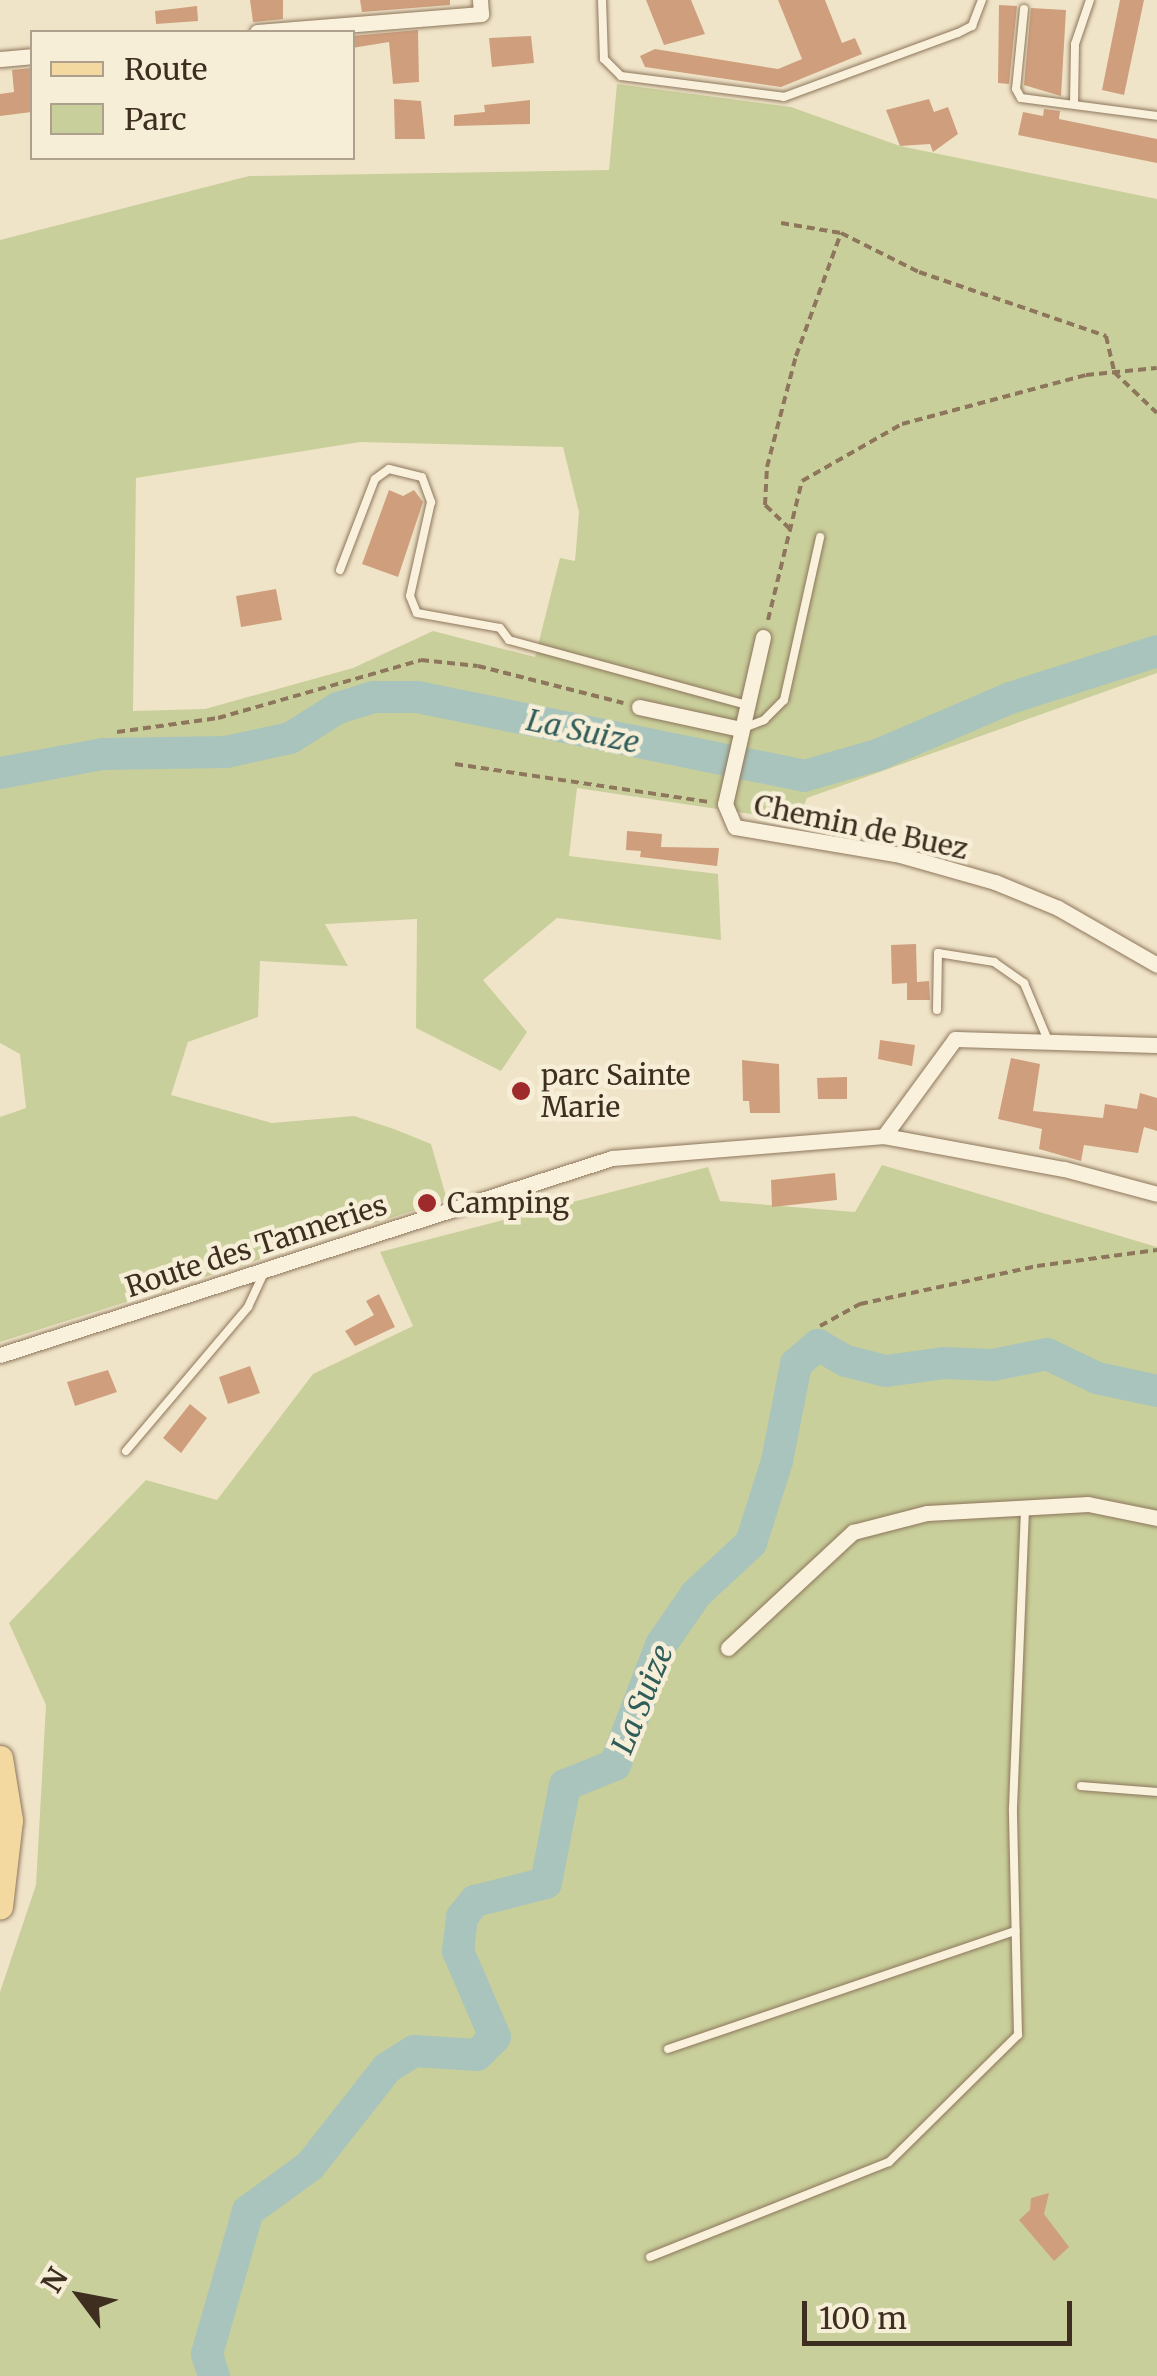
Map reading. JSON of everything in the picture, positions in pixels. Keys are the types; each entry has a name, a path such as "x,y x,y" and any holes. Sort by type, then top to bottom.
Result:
{"main road":[{"path":"0,1758 10,1855 0,1906"}],"street":[{"path":"282,30 481,14 480,0"},
{"path":"0,59 30,56"},
{"name":"Chemin de Buez","path":"763,638 724,804 735,827 764,836 900,855 995,882 1058,908 1157,966"},
{"path":"639,707 742,729"},
{"path":"884,1136 955,1040 1048,1038 1157,1045"},
{"name":"Route des Tanneries","path":"0,1355 612,1158 884,1136 1064,1169 1157,1194"},
{"path":"728,1648 853,1532 927,1513 1088,1504 1157,1518"}],"lane":[{"path":"602,0 604,59 621,76 784,98 958,33 972,26 982,0"},
{"path":"1074,103 1075,44 1090,0"},
{"path":"1024,10 1016,89 1021,98 1157,116"},
{"path":"340,570 375,480 389,468 422,477 431,502 410,596 417,613 500,628 509,640 747,705"},
{"path":"742,729 764,720 784,700 820,537"},
{"path":"937,1010 938,953 994,962 1024,983 1048,1038"},
{"path":"126,1451 248,1307 266,1268"},
{"path":"650,2257 889,2162 1018,2035 1016,1684 1025,1507"},
{"path":"1081,1786 1157,1792"},
{"path":"668,2049 1015,1931"}],"path":[{"path":"781,223 841,233 919,272 1106,336 1114,372 1157,412"},
{"path":"790,529 765,505 767,466 796,356 841,233"},
{"path":"763,638 802,481 902,424 1114,372 1157,368"},
{"path":"117,732 218,718 421,660 478,666 639,707"},
{"path":"454,764 724,804"},
{"path":"820,1326 860,1304 1038,1266 1157,1250"}],"green space":[{"path":"617,84 791,107 900,146 1157,199 1157,673 807,798 797,821 577,788 569,856 718,874 721,940 557,918 483,980 527,1032 501,1071 416,1028 417,919 325,924 348,966 260,961 258,1017 188,1042 171,1095 272,1123 354,1116 394,1129 431,1144 447,1200 0,1342 0,1117 26,1108 20,1054 0,1043 0,240 249,176 609,170","holes":["360,442 563,447 579,512 575,561 560,558 535,657 433,631 353,668 205,709 133,711 136,478"]},
{"path":"882,1165 1157,1247 1157,2376 0,2376 0,1992 36,1885 46,1705 9,1623 146,1480 217,1500 313,1374 413,1326 380,1252 708,1167 720,1201 855,1212"}],"building":[{"path":"250,0 283,0 283,19 253,22"},
{"path":"360,0 450,0 450,5 362,12"},
{"path":"646,0 691,0 705,34 664,45"},
{"path":"778,0 825,0 842,43 855,38 862,54 781,87 645,67 640,56 655,49 778,69 802,59"},
{"path":"1120,0 1144,0 1124,95 1102,90"},
{"path":"999,5 1017,6 1009,84 998,83"},
{"path":"197,6 198,21 156,24 155,11"},
{"path":"1031,8 1066,10 1061,96 1024,85"},
{"path":"418,30 419,82 393,84 389,42 355,48 355,36"},
{"path":"531,36 534,63 492,67 489,38"},
{"path":"30,68 30,112 0,116 0,94 14,92 12,70"},
{"path":"394,99 421,101 425,139 395,139"},
{"path":"929,99 934,112 948,107 958,134 933,152 930,144 900,146 886,110"},
{"path":"530,100 530,124 454,126 454,115 485,112 484,105"},
{"path":"1044,109 1060,111 1059,119 1157,139 1157,163 1018,135 1023,112 1043,116"},
{"path":"389,490 403,496 414,490 423,502 398,577 362,564"},
{"path":"276,589 282,620 241,627 236,596"},
{"path":"627,831 662,834 661,847 719,848 717,866 640,857 641,851 626,850"},
{"path":"916,944 917,982 929,981 930,1000 907,1000 907,983 892,984 891,945"},
{"path":"880,1040 915,1045 912,1066 878,1059"},
{"path":"1011,1058 1040,1064 1033,1111 1103,1118 1105,1104 1137,1109 1140,1093 1157,1098 1157,1131 1144,1127 1138,1153 1084,1145 1081,1161 1039,1149 1042,1129 998,1119"},
{"path":"742,1060 779,1064 780,1113 750,1113 749,1101 743,1101"},
{"path":"847,1077 847,1099 818,1099 817,1078"},
{"path":"835,1173 837,1200 772,1207 771,1180"},
{"path":"379,1294 395,1327 355,1346 345,1331 374,1315 366,1301"},
{"path":"250,1366 260,1393 228,1404 219,1377"},
{"path":"108,1370 117,1392 75,1406 67,1382"},
{"path":"190,1404 207,1418 181,1453 163,1438"},
{"path":"1049,2193 1044,2214 1069,2247 1054,2261 1019,2220 1030,2210 1031,2198"}],"waterway":[{"name":"La Suize","path":"0,773 103,754 226,752 290,738 338,708 374,697 417,697 804,776 880,754 1010,698 1157,651"},
{"name":"La Suize","path":"214,2376 207,2354 248,2211 310,2166 387,2068 414,2051 477,2055 495,2037 458,1951 462,1917 475,1901 546,1883 565,1785 615,1765 661,1645 696,1594 751,1543 777,1461 796,1364 818,1345 846,1361 886,1371 945,1363 993,1365 1047,1354 1097,1378 1157,1391"}],"place":[{"name":"parc Sainte Marie","path":"521,1091"},
{"name":"Camping","path":"427,1203"}]}
